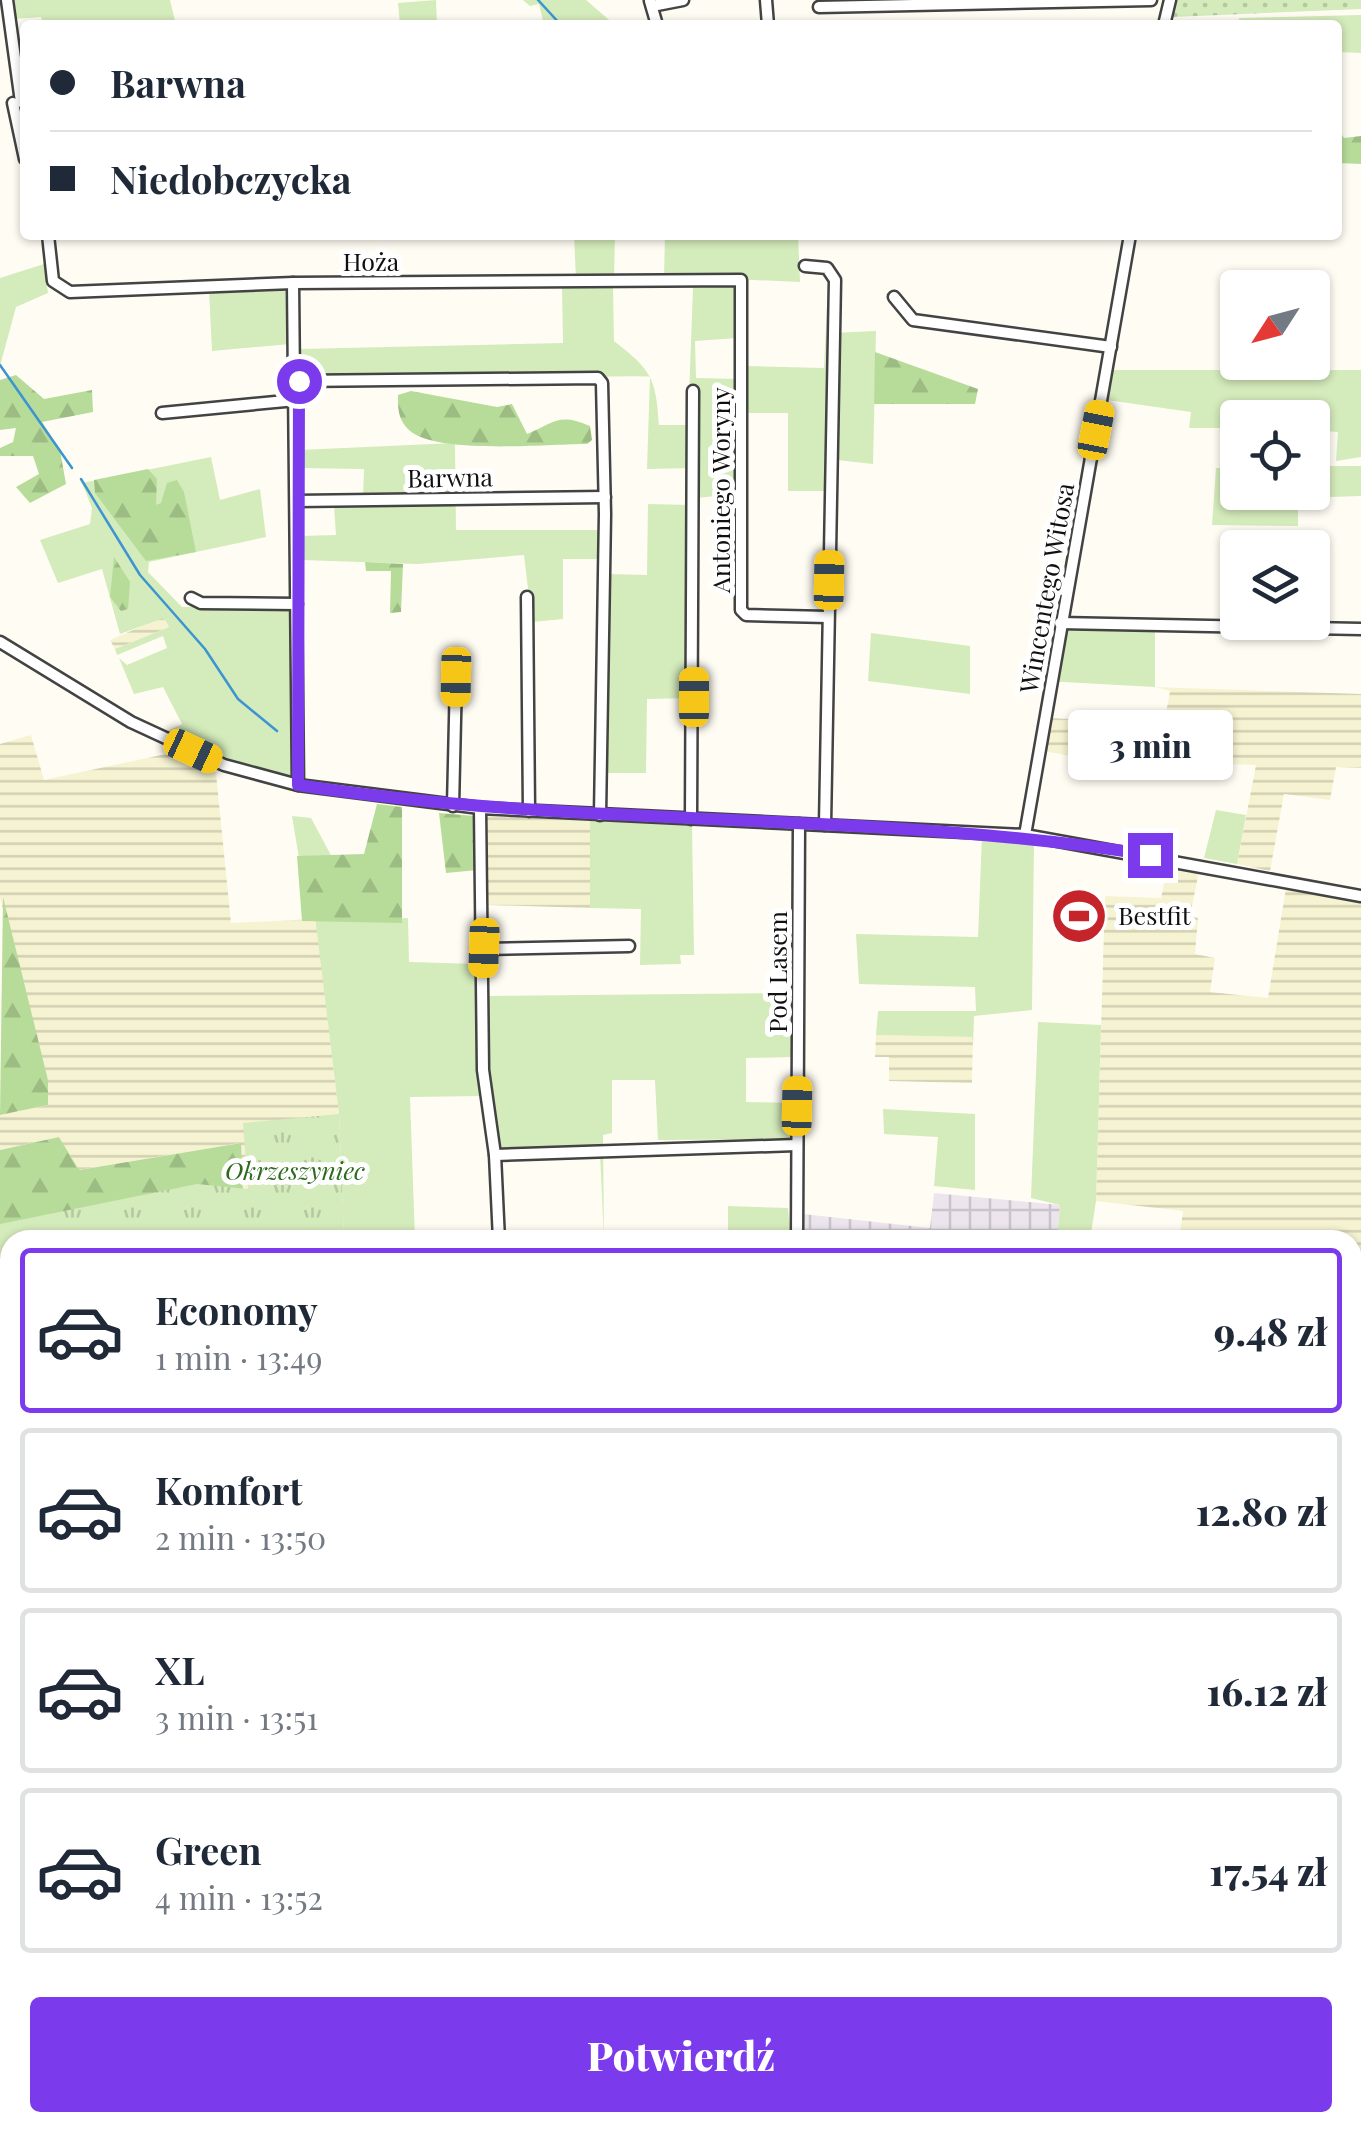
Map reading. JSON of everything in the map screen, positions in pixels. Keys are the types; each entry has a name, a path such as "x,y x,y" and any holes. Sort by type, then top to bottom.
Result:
{"street":[{"path":"0,105 20,102 7,0"},
{"path":"651,3 683,0"},
{"path":"819,6 1152,0"},
{"name":"Hoża","path":"49,240 53,281 65,291 293,282 741,280"},
{"name":"Wincentego Witosa","path":"1025,835 1129,240"},
{"path":"805,266 827,268 835,280 825,825"},
{"name":"Antoniego Woryny","path":"741,280 741,610 746,615 828,617"},
{"path":"293,282 298,785"},
{"path":"894,297 914,320 1111,347"},
{"path":"296,380 598,378 604,396 600,814"},
{"path":"691,819 694,392"},
{"path":"162,413 296,400"},
{"name":"Barwna","path":"296,501 604,497"},
{"path":"527,597 529,811"},
{"path":"191,598 201,603 298,604"},
{"path":"1060,623 1361,629"},
{"path":"0,642 131,722 224,765 298,785 480,808 1025,835 1361,896"},
{"path":"453,806 456,677"},
{"path":"480,808 484,1070 499,1230"},
{"name":"Pod Lasem","path":"797,1230 799,824"},
{"path":"484,948 629,946"},
{"path":"495,1155 796,1145"}],"shaded area":[{"path":"934,1193 1060,1205 1058,1230 803,1230 803,1214 930,1228"}],"green space":[{"path":"11,0 170,0 175,20 41,17 14,19"},
{"path":"436,0 437,20 400,20 398,3"},
{"path":"523,0 586,0 609,20 543,20 539,4 530,6"},
{"path":"1176,0 1361,0 1361,9 1173,17"},
{"path":"1361,15 1361,53 1342,52 1342,20 1239,18"},
{"path":"1342,135 1361,136 1361,164 1342,163"},
{"path":"574,240 615,240 614,277 576,278"},
{"path":"665,240 798,240 800,282 664,276"},
{"path":"44,264 48,293 16,307 0,366 0,278"},
{"path":"828,283 833,333 876,331 873,464 828,459 827,491 788,491 788,413 744,413 745,366 824,368"},
{"path":"737,284 737,338 695,341 696,378 737,379 737,494 696,498 691,698 647,699 646,773 604,773 606,574 647,575 648,504 691,505 692,468 647,469 650,377 659,425 688,425 693,287"},
{"path":"613,285 614,341 649,376 299,381 299,349 563,343 562,287"},
{"path":"282,286 289,294 291,344 212,351 209,290"},
{"path":"875,352 978,389 975,404 874,404"},
{"path":"1112,370 1220,370 1220,380 1330,380 1330,370 1361,370 1361,457 1336,461 1338,432 1330,431 1330,400 1220,400 1220,428 1189,428 1191,412 1107,400"},
{"path":"16,375 44,399 92,390 93,412 42,422 60,450 66,484 30,503 16,487 39,474 33,456 0,456 0,448 13,442 16,428 0,430 0,380"},
{"path":"411,391 497,407 512,404 527,434 563,419 579,422 590,426 592,440 587,444 493,446 423,438 409,430 399,414 398,395"},
{"path":"455,443 456,530 602,530 600,559 563,559 563,619 532,622 524,555 418,564 302,560 300,536 336,535 334,506 363,497 364,469 299,468 299,450"},
{"path":"211,457 220,500 260,489 266,537 149,562 148,572 182,607 294,604 295,770 290,777 210,753 166,732 182,724 163,687 134,694 119,658 127,665 167,648 163,636 117,655 115,649 169,627 164,618 120,634 102,569 58,583 40,540 90,524 92,508 82,483"},
{"path":"1330,466 1361,466 1361,496 1330,497"},
{"path":"1216,468 1220,468 1220,510 1298,510 1298,526 1212,525"},
{"path":"148,469 157,479 156,505 161,503 167,483 177,480 184,492 196,552 146,561 95,493 94,480"},
{"path":"114,557 130,582 128,609 121,611 110,597"},
{"path":"365,562 403,564 401,612 390,613 391,571 366,571"},
{"path":"163,617 169,627 115,649 110,640"},
{"path":"1155,627 1155,687 1045,681 1053,631"},
{"path":"871,633 970,646 970,694 868,681"},
{"path":"1155,687 1361,694 1361,768 1336,767 1330,800 1284,794 1270,871 1237,864 1256,765 1095,760 1043,751 1050,718 1164,724 1170,691"},
{"path":"31,735 44,780 180,751 216,773 231,923 316,919 339,1114 344,1230 29,1230 240,1143 78,1170 59,1137 0,1150 0,1115 48,1105 48,1080 0,898 0,744"},
{"path":"377,804 402,807 402,923 302,921 297,856 364,854"},
{"path":"1216,810 1246,815 1237,864 1204,858"},
{"path":"439,813 475,816 478,870 446,873"},
{"path":"292,816 311,818 333,859 300,864"},
{"path":"485,816 590,821 590,908 488,905"},
{"path":"590,821 692,824 694,955 680,955 681,964 640,965 641,909 590,908"},
{"path":"982,836 1034,841 1032,1010 974,1016 973,1045 972,1037 876,1035 878,1011 976,1011 975,987 859,984 856,934 978,937"},
{"path":"1168,865 1199,871 1190,916 1198,918 1195,954 1215,958 1210,992 1268,998 1286,888 1361,902 1361,1230 1180,1230 1183,1211 1096,1201 1105,896 1161,898"},
{"path":"3,897 48,1080 48,1105 0,1115"},
{"path":"315,916 365,921 408,918 409,962 477,964 488,996 790,993 792,1057 746,1058 746,1102 792,1103 791,1139 658,1140 655,1080 612,1080 612,1133 603,1135 604,1230 600,1154 491,1160 482,1096 410,1097 415,1230 344,1230 339,1114"},
{"path":"1038,1022 1101,1025 1096,1201 1092,1230 1058,1230 1060,1205 1031,1198"},
{"path":"876,1035 973,1037 972,1083 889,1081 889,1057 875,1057"},
{"path":"883,1109 975,1114 975,1190 934,1186 938,1137 884,1134"},
{"name":"Okrzeszyniec","path":"339,1114 344,1230 0,1230 0,1224 197,1184 248,1189 243,1123"},
{"path":"59,1137 79,1170 241,1143 243,1194 61,1230 0,1230 0,1150"},
{"path":"728,1206 788,1208 790,1230 728,1230"}],"waterway":[{"path":"538,0 556,20"},
{"path":"0,365 72,468"},
{"path":"81,479 140,575 205,649 238,699 277,731"}],"place":[{"name":"Bestfit","path":"1079,916"}],"route":[{"path":"299,381 296,380 298,785 420,804 1025,835 1150,855"}]}
